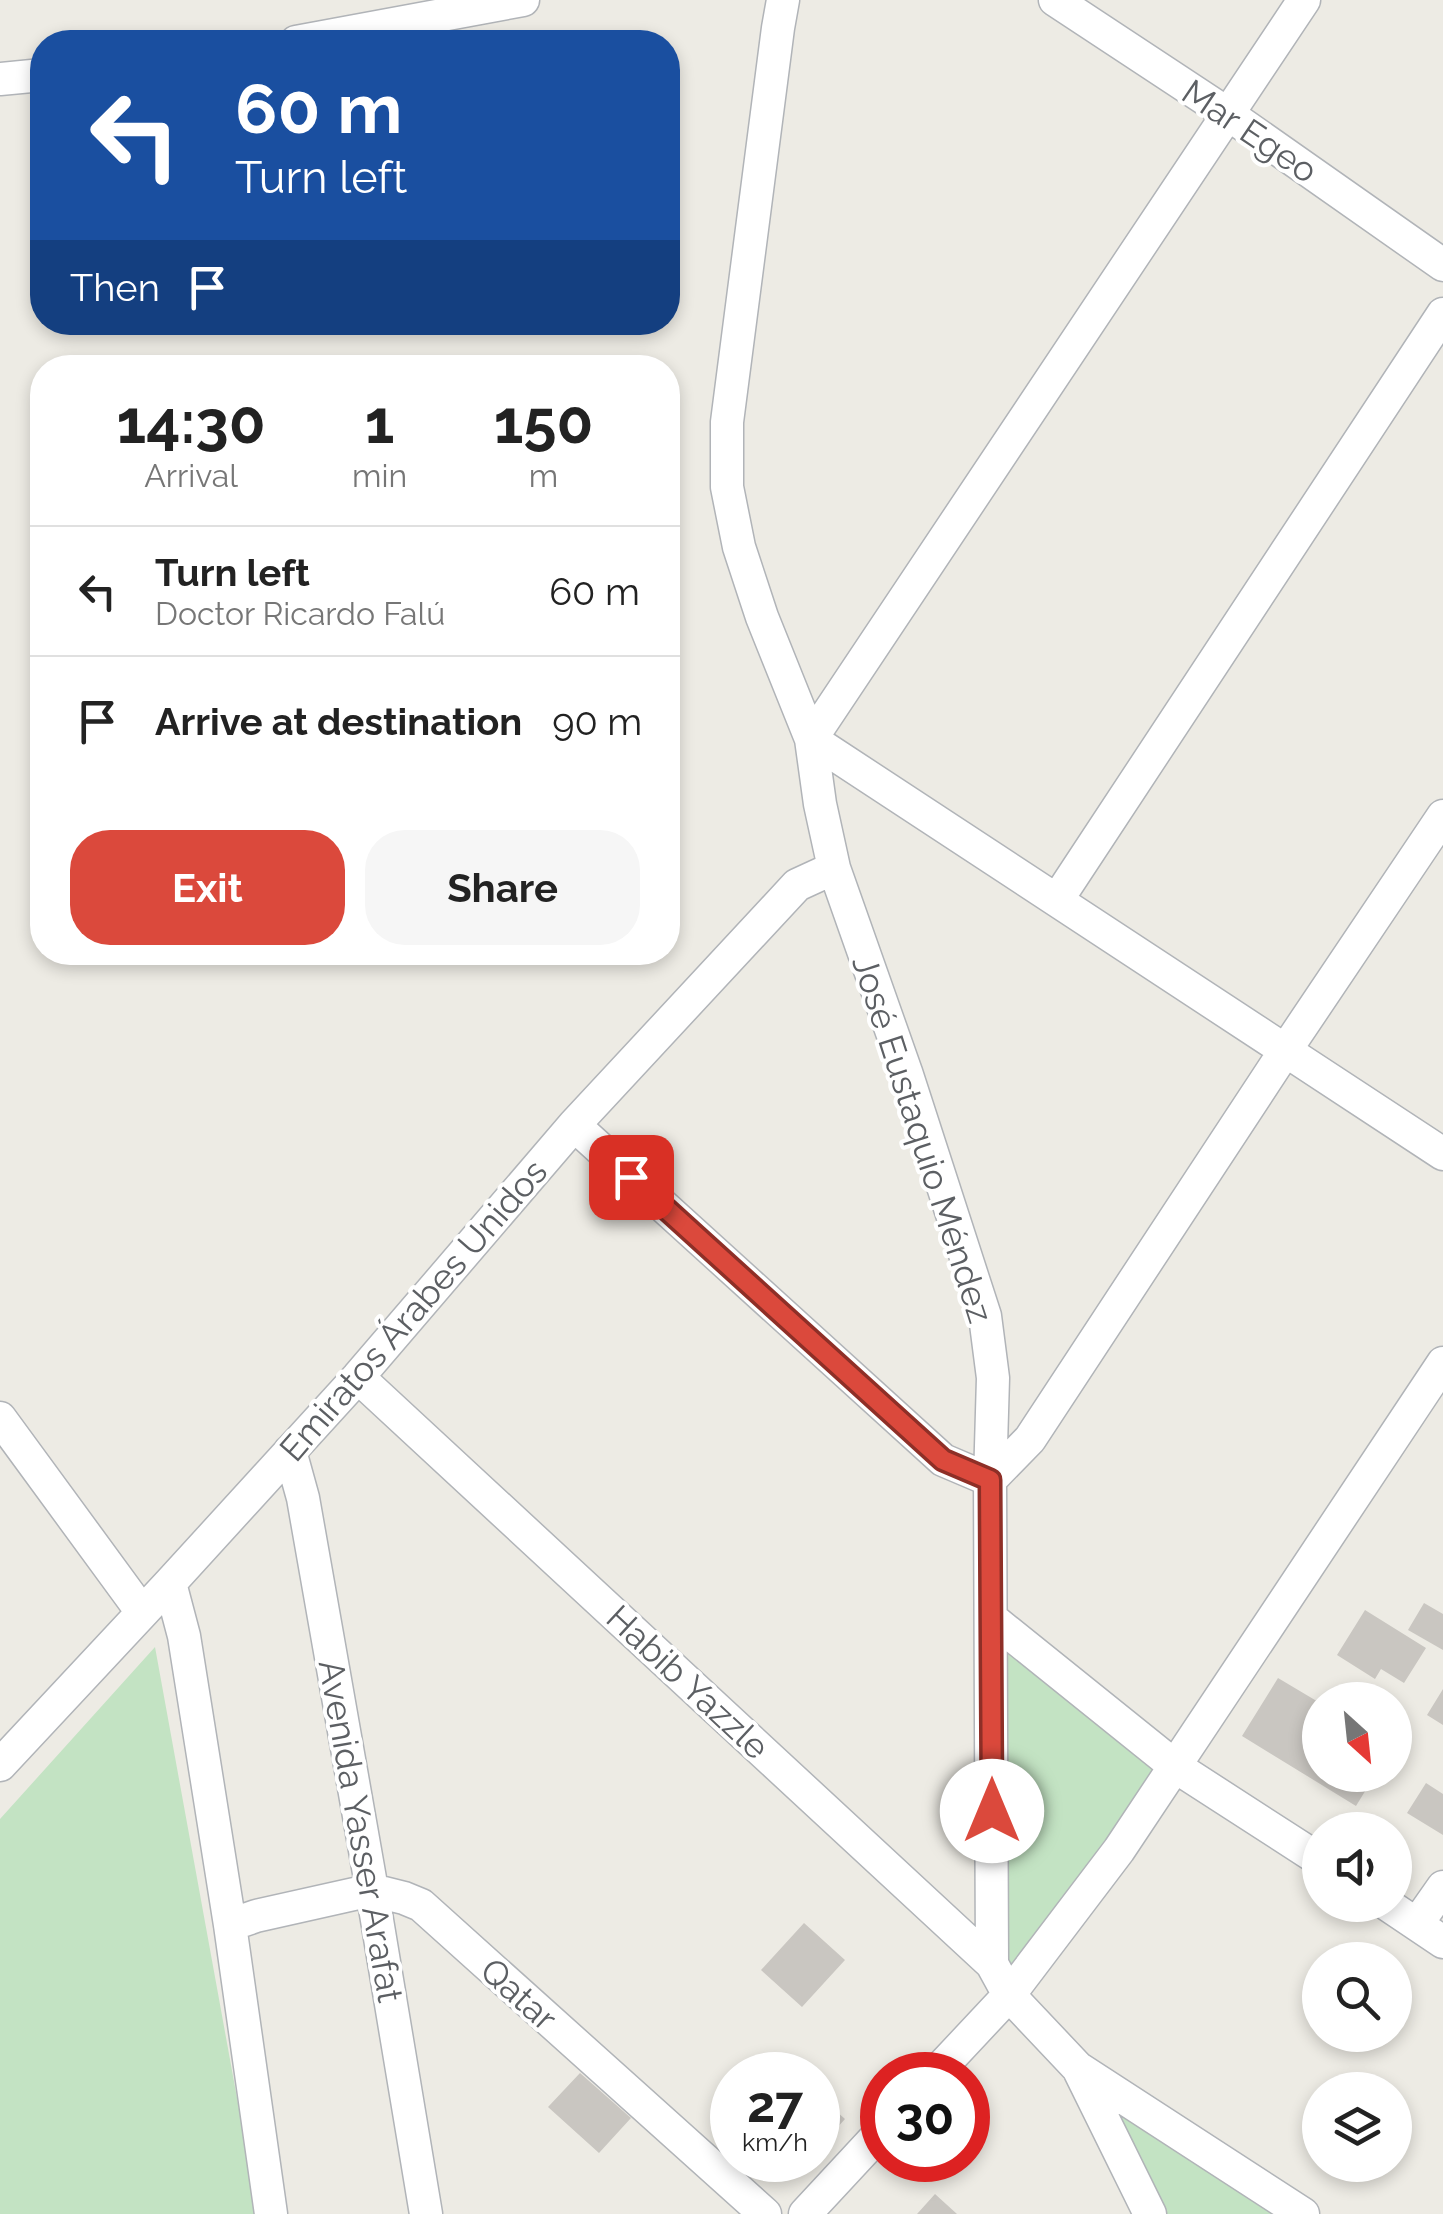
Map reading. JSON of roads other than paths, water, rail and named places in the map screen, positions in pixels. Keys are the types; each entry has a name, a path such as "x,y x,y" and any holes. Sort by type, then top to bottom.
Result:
{"street":[{"path":"361,30 523,0"},
{"name":"José Eustaquio Méndez","path":"783,0 727,422 727,488 750,582 812,740 834,868 906,1072 984,1316 994,1378 990,1480 992,1964"},
{"name":"Mar Egeo","path":"1055,0 1228,114 1443,265"},
{"path":"1304,0 812,740 1443,1154"},
{"path":"0,79 30,75"},
{"path":"1057,900 1443,314"},
{"path":"574,1125 943,1460 990,1480 1030,1439 1443,816"},
{"name":"Emiratos Árabes Unidos","path":"0,1765 358,1376 574,1125 797,885 834,868"},
{"path":"956,2052 1009,1995 1119,1850 1443,1363"},
{"name":"Habib Yazzle","path":"358,1376 992,1964 1009,1995 1078,2068"},
{"path":"0,1418 142,1612"},
{"name":"Avenida Yasser Arafat","path":"290,1450 303,1498 426,2214"},
{"path":"170,1583 184,1636 271,2214"},
{"path":"992,1619 1176,1766 1302,1848"},
{"path":"1430,1933 1443,1887"},
{"name":"Qatar","path":"230,1925 372,1890 421,1905 765,2214"},
{"path":"1078,2068 1150,2214"},
{"path":"1078,2068 1303,2214"},
{"path":"804,2214 860,2154"}]}
